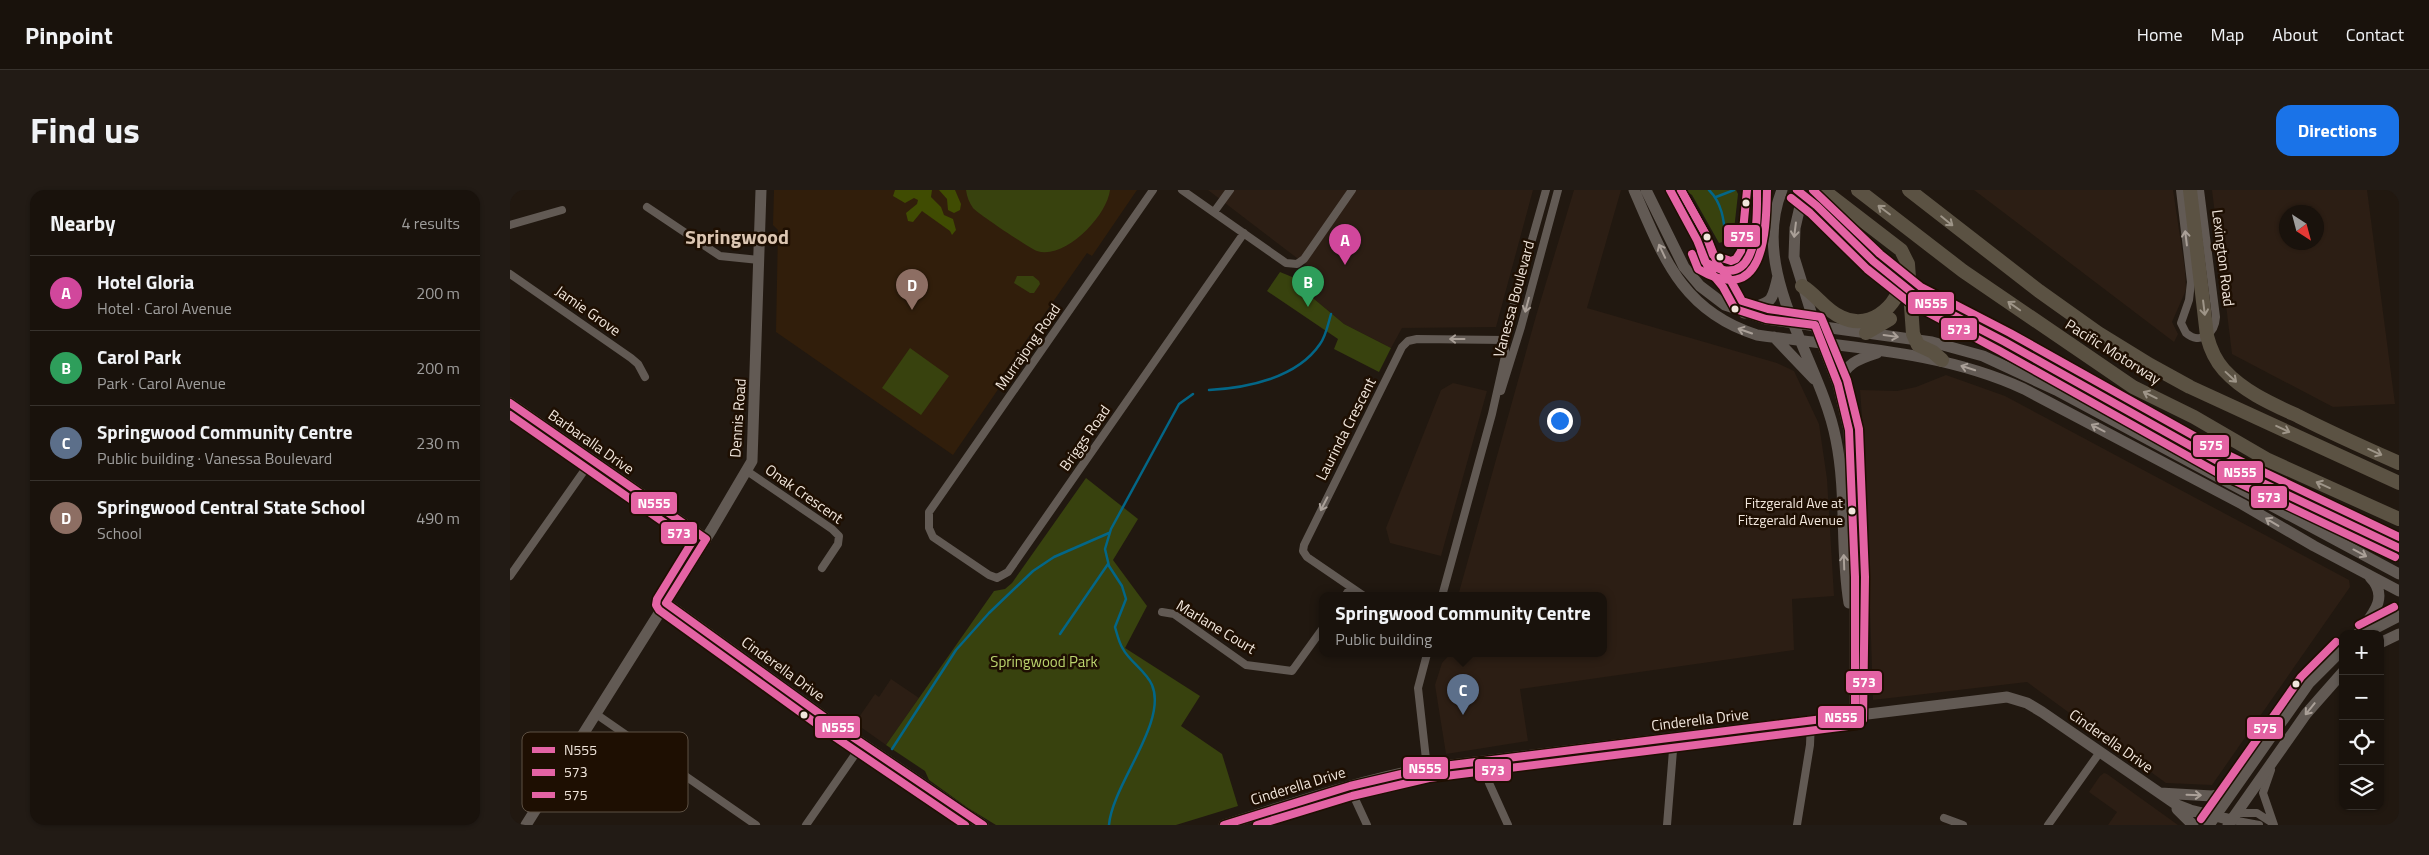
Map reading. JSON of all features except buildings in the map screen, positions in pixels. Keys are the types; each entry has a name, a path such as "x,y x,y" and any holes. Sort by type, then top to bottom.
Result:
{"highway":[{"path":"1823,190 1901,250 1908,264 1911,330 1918,345 1933,352 1942,360"},
{"name":"Pacific Motorway","path":"1858,190 1963,271 2133,387 2194,417 2268,460 2399,519"},
{"name":"Pacific Motorway","path":"1909,190 2039,291 2098,333 2150,365 2190,387 2399,483"},
{"path":"2190,190 2207,336 2217,361 2242,387 2324,429 2399,463"},
{"path":"1802,286 1812,292 1825,307 1843,319 1862,321 1881,314 1894,300 1903,274 1902,266 1897,256 1882,235"},
{"path":"1866,333 1892,317 1910,295"}],"street":[{"name":"Dennis Road","path":"585,732 752,462 754,448 761,190"},
{"name":"Murrajong Road","path":"928,521 929,512 1153,190"},
{"path":"1182,190 1286,263 1297,264 1304,259 1352,190"},
{"path":"1214,212 1230,190"},
{"name":"Vanessa Boulevard","path":"1443,592 1492,414 1505,356 1505,340 1546,190"},
{"name":"Vanessa Boulevard","path":"1492,414 1505,380 1521,327 1558,190"},
{"path":"1634,190 1676,276 1694,300 1718,319 1757,335 1942,360 1970,368 2024,389 2242,504 2368,576 2399,591"},
{"path":"1646,190 1677,254 1691,277 1717,299 1744,312 1795,324 1815,325 1915,340 1958,348 1983,356 2028,375 2399,574"},
{"path":"1782,190 1772,233 1774,256 1778,276 1800,340 1829,414 1840,461 1844,575 1853,627"},
{"path":"2180,190 2192,282 2190,300 2182,318 2182,325 2186,333 2192,338 2207,336"},
{"name":"Lexington Road","path":"2200,190 2216,317 2214,328 2207,336"},
{"path":"1801,202 1794,228 1794,257 1815,325 1838,384 1849,430 1855,577 1853,627 1855,715"},
{"path":"647,207 720,256 759,260"},
{"path":"510,225 562,210"},
{"path":"1536,223 1548,227"},
{"name":"Briggs Road","path":"928,521 933,537 989,576 997,578 1008,572 1244,233"},
{"name":"Jamie Grove","path":"510,274 631,358 638,364 645,377"},
{"path":"1744,312 1770,301 1778,276"},
{"path":"1774,337 1804,371 1816,381"},
{"name":"Laurinda Crescent","path":"1358,592 1307,557 1303,551 1304,545 1402,347 1408,341 1417,339 1505,340"},
{"path":"1838,384 1851,362 1880,352"},
{"name":"Barbaralla Drive","path":"510,403 706,539"},
{"path":"510,576 591,461"},
{"name":"Onak Crescent","path":"747,471 839,536 838,544 822,568"},
{"path":"2361,630 2375,613 2379,602 2376,586 2368,576"},
{"path":"1348,592 1351,587"},
{"name":"Cinderella Drive","path":"666,603 863,743 983,825"},
{"name":"Marlane Court","path":"1162,612 1174,614 1246,665 1285,671 1292,671 1298,666 1319,634"},
{"path":"2372,630 2399,616"},
{"path":"2384,641 2399,634"},
{"path":"2212,820 2309,683 2339,652"},
{"path":"1426,657 1418,688 1427,768"},
{"path":"2232,819 2306,714 2340,675"},
{"name":"Cinderella Drive","path":"1226,825 1349,786 1381,777 1427,768 2007,697 2026,703 2042,712 2159,792"},
{"path":"596,714 622,732"},
{"path":"1797,825 1810,745 1811,720"},
{"path":"1667,825 1674,738"},
{"path":"806,825 863,743"},
{"path":"2048,825 2100,752"},
{"path":"2274,825 2263,793 2276,757"},
{"path":"1484,762 1489,783 1508,825"},
{"path":"688,778 756,825"},
{"path":"1349,786 1367,825"},
{"path":"2159,792 2212,796 2230,793"},
{"path":"2159,792 2181,807 2212,820 2232,819 2259,814 2274,825"},
{"path":"2159,792 2187,817 2193,825"},
{"name":"Dennis Road","path":"526,825 534,812"},
{"path":"1944,818 1963,825"},
{"path":"2232,819 2259,825"}],"shaded area":[{"path":"774,190 1137,190 1092,256 1087,253 995,385 999,388 953,455 776,332 778,230 773,225"},
{"path":"1208,190 1533,190 1496,327 1402,328 1391,348 1344,324 1301,288 1310,268"},
{"path":"1574,190 1621,190 1587,308 1777,363 1794,371 1819,424 1827,479 1834,596 1792,599 1794,650 1520,689 1528,741 1446,754 1435,685 1442,663 1447,657 1607,657 1607,592 1459,592 1536,316"},
{"path":"1974,190 2173,190 2185,270 2186,290 2172,322 2178,334 2174,342"},
{"path":"2212,190 2367,190 2395,404 2333,407 2232,354"},
{"path":"1946,375 2005,396 2349,580 2350,587 2212,785 2166,783 2027,682 1873,700 1865,456 1860,390 1897,391 1916,387"},
{"path":"1453,383 1487,391 1441,556 1390,543 1386,528 1441,390"},
{"path":"891,679 919,698 886,745 855,723 875,694 879,697"},
{"path":"2104,773 2178,825 2108,825 2117,812 2089,792"}],"green space":[{"path":"895,190 932,190 931,197 941,207 944,215 953,219 956,230 952,235 950,231 922,211 913,222 908,221 906,213 917,204 918,200 914,198 905,203 893,196"},
{"path":"939,190 955,190 961,204 960,210 954,213 948,210 947,199"},
{"path":"966,190 1110,190 1101,212 1083,234 1072,243 1048,252 1037,251 973,208 969,202"},
{"path":"1685,190 1736,190 1738,194 1733,239 1719,243 1692,195"},
{"path":"1280,272 1302,281 1301,288 1344,324 1391,348 1379,372 1334,349 1338,339 1267,291"},
{"path":"1017,276 1033,276 1040,284 1034,293 1030,293 1014,283"},
{"path":"910,348 949,376 921,415 882,388"},
{"name":"Springwood Park","path":"1086,478 1138,519 1113,560 1147,606 1125,648 1200,696 1181,726 1222,754 1238,806 1176,825 996,825 929,780 925,771 886,745 994,591 1005,589 1012,583"}],"waterway":[{"path":"1709,190 1720,207 1726,241"},
{"path":"1716,197 1734,190"},
{"path":"1209,390 1255,384 1285,373 1298,365 1310,356 1322,341 1331,314"},
{"path":"1109,825 1112,809 1119,791 1146,735 1155,700 1152,685 1126,654 1118,638 1115,627 1126,599 1122,586 1109,566 1105,549 1111,529 1179,404 1193,394"},
{"path":"892,749 956,650 989,613 1033,571 1054,557 1109,533"},
{"path":"1060,634 1108,564"}],"tunnel":[{"path":"1801,202 1806,190"}],"transit line":[{"name":"N555","path":"1224,825 1350,786 1427,768 1855,715 1855,577 1849,430 1838,384 1815,325 1766,319 1735,309 1723,287 1709,270 1697,240 1670,190"},
{"name":"573","path":"1257,825 1352,796 1429,778 1856,725 1863,720 1865,577 1859,429 1847,380 1821,317 1768,309 1742,301 1731,281 1718,265 1706,235 1681,190"},
{"name":"575","path":"1681,190 1706,235 1713,255 1731,261 1736,259 1741,251 1747,190"},
{"name":"N555","path":"1701,251 1705,262 1723,270 1735,270 1744,264 1750,254 1754,241 1757,190"},
{"name":"573","path":"1692,254 1698,269 1720,279 1736,279 1749,273 1757,261 1762,245 1767,190"},
{"name":"N555","path":"1797,190 1817,206 1873,261 1915,295 2005,342 2223,464 2399,548"},
{"name":"575","path":"1813,190 1880,254 1921,287 2010,333 2228,455 2399,537"},
{"name":"573","path":"1791,198 1810,213 1867,269 1910,303 2218,473 2395,557"},
{"name":"N555","path":"510,403 706,539 666,603 838,727 983,825"},
{"name":"573","path":"510,415 692,542 657,599 656,605 659,610 832,735 965,825"},
{"name":"575","path":"2359,625 2394,607"},
{"name":"575","path":"2201,819 2301,677 2336,642"}],"place":[{"name":"Hotel Gloria","path":"1345,265"},
{"name":"Carol Park","path":"1308,307"},
{"name":"Springwood Central State School","path":"912,310"},
{"name":"Fitzgerald Ave at Fitzgerald Avenue","path":"1852,511"},
{"name":"Springwood Community Centre","path":"1463,715"}],"district":[{"name":"Springwood","path":"737,237"}]}
